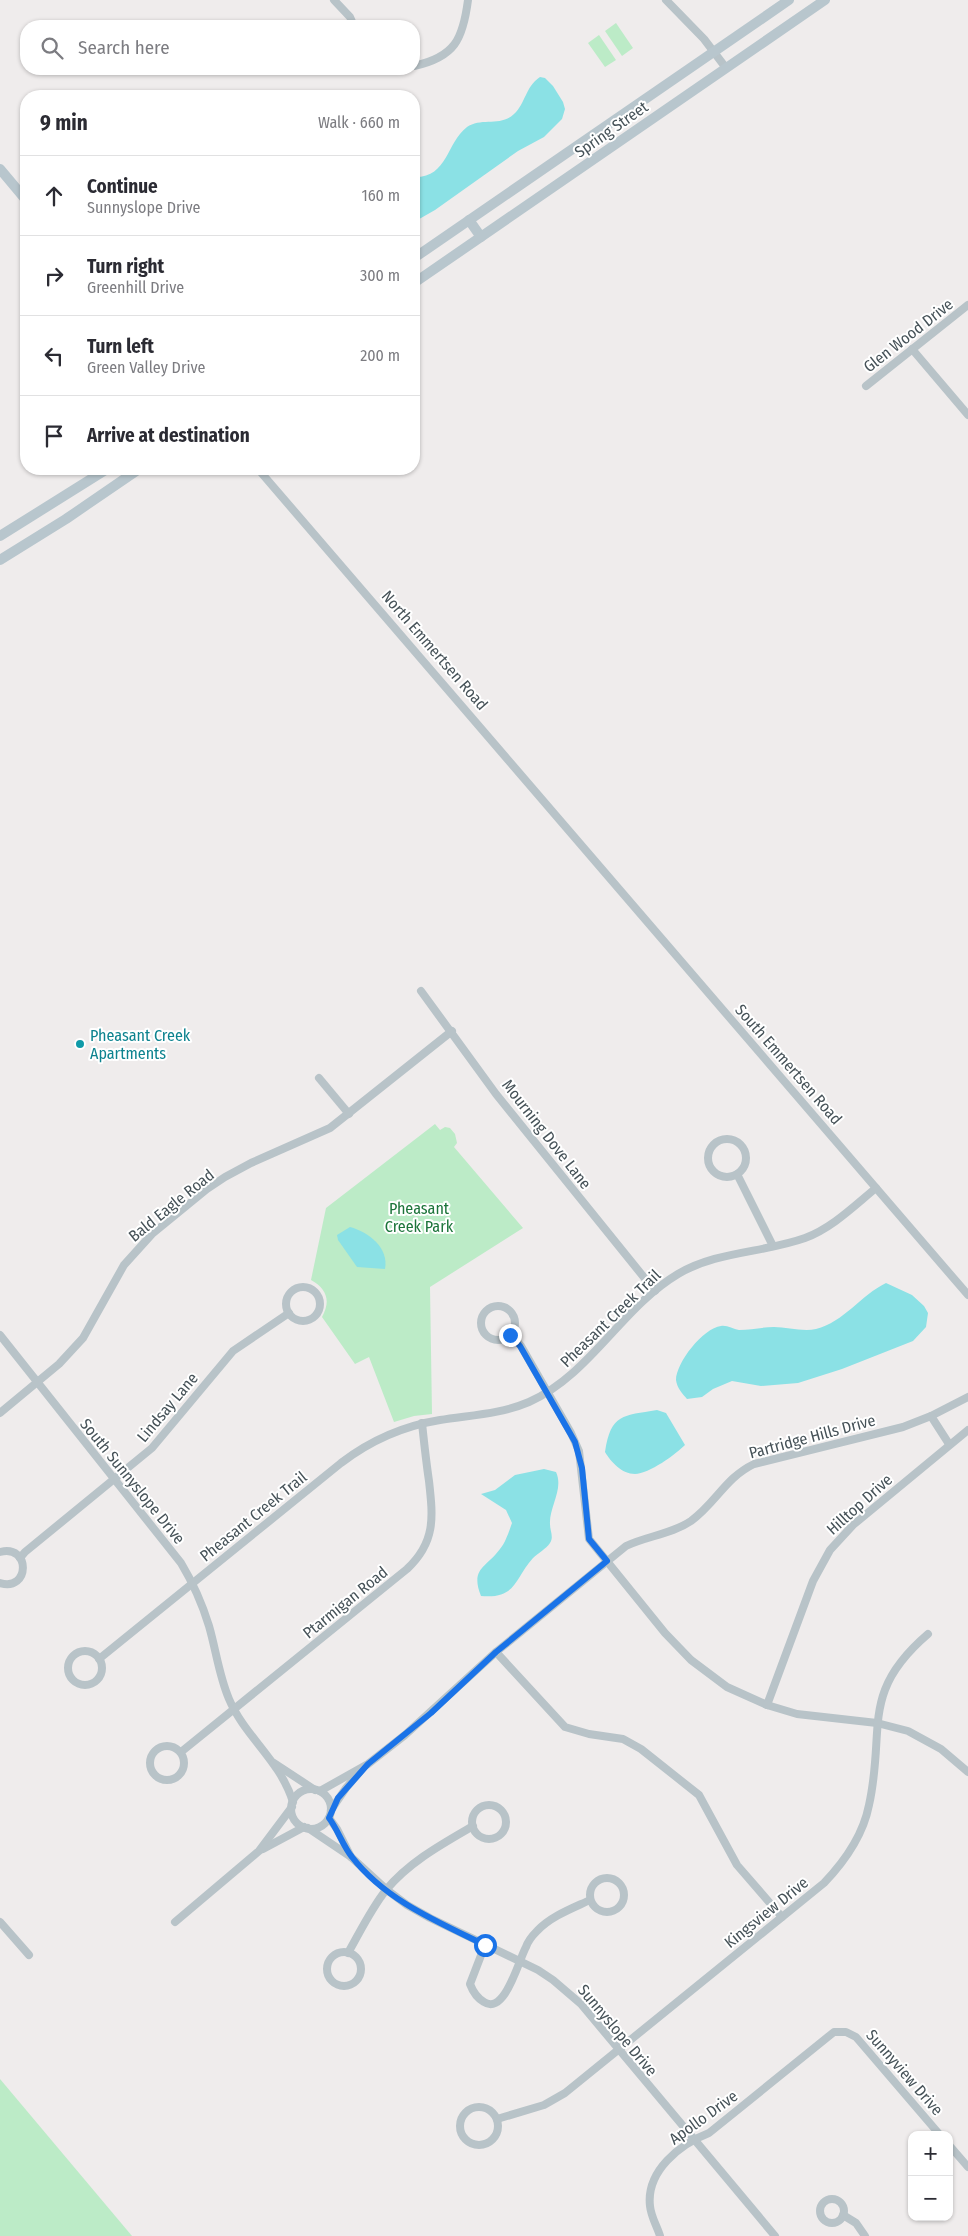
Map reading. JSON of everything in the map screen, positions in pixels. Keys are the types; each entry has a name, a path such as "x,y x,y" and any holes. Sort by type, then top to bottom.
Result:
{"main road":[{"name":"Spring Street","path":"420,254 789,0"},
{"name":"Spring Street","path":"420,279 825,0"},
{"path":"0,169 20,193"},
{"path":"469,220 481,237"},
{"path":"0,536 97,475"},
{"path":"0,560 121,475"}],"street":[{"path":"334,0 351,20"},
{"path":"420,65 431,62 449,51 464,27 468,0"},
{"path":"666,0 714,52 726,68"},
{"name":"Glen Wood Drive","path":"866,386 968,305"},
{"path":"912,349 968,414"},
{"name":"North Emmertsen Road","path":"263,475 588,852"},
{"name":"South Emmertsen Road","path":"588,852 968,1295"},
{"name":"Mourning Dove Lane","path":"420,992 452,1031 496,1094 655,1291"},
{"name":"Bald Eagle Road","path":"0,1413 36,1383 83,1338 124,1264 152,1234 226,1177 251,1163 330,1128 452,1031"},
{"path":"319,1078 349,1114"},
{"path":"727,1138 743,1147 746,1159 741,1170 736,1174 724,1177 718,1175 709,1166 708,1153 715,1142 727,1138"},
{"path":"736,1174 773,1246"},
{"name":"Pheasant Creek Trail","path":"99,1659 354,1453 391,1433 422,1423 495,1412 528,1403 548,1393 576,1371 655,1291 678,1274 700,1263 718,1257 807,1237 821,1230 876,1188"},
{"path":"308,1287 320,1299 319,1310 313,1318 308,1320 297,1319 289,1313 288,1296 297,1288 308,1287"},
{"path":"497,1306 508,1309 515,1319 514,1330 510,1335 501,1340 491,1339 486,1336 483,1331 482,1321 486,1311 497,1306"},
{"name":"Lindsay Lane","path":"20,1558 115,1480 166,1433 211,1375 233,1351 289,1313"},
{"name":"South Sunnyslope Drive","path":"0,1335 36,1383 169,1547 193,1583 209,1626 224,1685 234,1710 274,1763 292,1804"},
{"path":"510,1335 520,1346 548,1393 578,1451 589,1539 665,1633 691,1660 728,1687 767,1705 812,1717 877,1723 897,1728 924,1739 941,1749 968,1772"},
{"name":"Partridge Hills Drive","path":"368,1764 431,1713 496,1652 626,1546 647,1536 672,1531 689,1522 703,1511 738,1472 754,1464 903,1427 931,1416 968,1397"},
{"path":"931,1416 950,1444"},
{"name":"Ptarmigan Road","path":"181,1752 407,1569 420,1556 429,1537 432,1517 422,1423"},
{"name":"Hilltop Drive","path":"767,1705 813,1581 830,1550 853,1525 968,1430"},
{"path":"0,1552 12,1552 20,1558 24,1569 19,1579 10,1584 0,1584"},
{"name":"Kingsview Drive","path":"497,2120 544,2105 565,2093 824,1883 837,1869 858,1837 869,1806 873,1787 877,1723 882,1694 893,1672 909,1651 928,1634"},
{"path":"90,1652 99,1659 102,1669 98,1680 94,1683 83,1685 73,1680 70,1676 69,1665 71,1660 79,1653 90,1652"},
{"path":"496,1652 564,1727 589,1734 623,1739 640,1749 699,1795 737,1865 782,1917"},
{"path":"171,1747 181,1752 184,1769 176,1778 166,1780 156,1775 151,1766 152,1755 156,1751 160,1748 171,1747"},
{"name":"South Sunnyslope Drive","path":"274,1763 317,1790"},
{"path":"259,1851 300,1793 317,1790 368,1764"},
{"path":"175,1922 259,1851 306,1828 319,1827 330,1814 346,1788 368,1764"},
{"path":"317,1790 328,1799 330,1814"},
{"path":"292,1804 296,1821 306,1828"},
{"path":"486,1805 496,1806 504,1813 506,1818 506,1824 501,1834 490,1839 480,1836 473,1826 476,1811 486,1805"},
{"name":"Sunnyslope Drive","path":"330,1814 351,1857"},
{"path":"348,1953 387,1890 421,1858 473,1826"},
{"name":"Sunnyslope Drive","path":"306,1828 351,1857 387,1890 430,1918 546,1975 568,1992 775,2236"},
{"path":"603,1879 613,1880 621,1887 624,1897 618,1908 608,1912 597,1909 590,1900 594,1884 603,1879"},
{"path":"485,1945 470,1984 473,1991 486,2004 494,2004 502,1999 508,1989 526,1944 538,1930 556,1917 590,1900"},
{"path":"0,1922 29,1955"},
{"path":"338,1953 348,1953 357,1960 360,1970 359,1976 352,1984 340,1986 328,1976 327,1965 338,1953"},
{"name":"Sunnyview Drive","path":"846,2032 856,2036 937,2131"},
{"name":"Apollo Drive","path":"660,2236 650,2207 652,2185 663,2166 693,2139 709,2132 829,2035 846,2032"},
{"path":"473,2108 484,2108 494,2114 497,2120 498,2126 493,2138 482,2144 470,2142 462,2132 461,2121 464,2115 473,2108"},
{"path":"953,2149 967,2164"},
{"path":"843,2215 856,2223 864,2236"}],"green space":[{"path":"616,23 633,48 622,56 605,31"},
{"path":"599,35 616,60 605,67 588,43"},
{"name":"Pheasant Creek Park","path":"435,1124 440,1130 445,1127 450,1128 455,1134 457,1143 454,1147 523,1228 430,1287 432,1414 414,1416 394,1422 369,1357 355,1364 322,1317 327,1301 326,1296 321,1287 311,1280 326,1208"},
{"path":"0,2079 132,2236 0,2236"}],"water":[{"path":"540,77 545,78 553,86 565,109 562,119 544,137 518,151 420,219 420,176 434,172 440,166 460,134 467,127 478,123 503,120 514,114 535,81"},
{"path":"350,1227 370,1237 381,1248 384,1254 385,1269 357,1267 338,1240 337,1235"},
{"path":"886,1283 912,1295 924,1306 928,1313 926,1327 913,1341 842,1369 798,1383 761,1386 732,1381 713,1389 702,1397 687,1399 679,1388 676,1380 677,1373 685,1356 699,1339 714,1328 723,1326 739,1330 774,1327 816,1329 835,1321 868,1294"},
{"path":"657,1410 666,1413 685,1445 669,1458 647,1471 635,1474 621,1470 610,1460 605,1452 615,1423 627,1416"},
{"path":"544,1469 556,1472 558,1478 557,1491 550,1518 551,1541 533,1558 508,1591 493,1596 481,1596 477,1580 478,1574 502,1546 512,1523 506,1510 481,1494 495,1490 515,1475"}],"place":[{"name":"Pheasant Creek Apartments","path":"80,1044"}],"route":[{"path":"485,1945 430,1918 407,1905 387,1890 351,1857 337,1829 329,1818 338,1798 368,1764 431,1713 478,1667 607,1561 589,1539 582,1468 575,1442 520,1346 514,1337 510,1335"}]}
